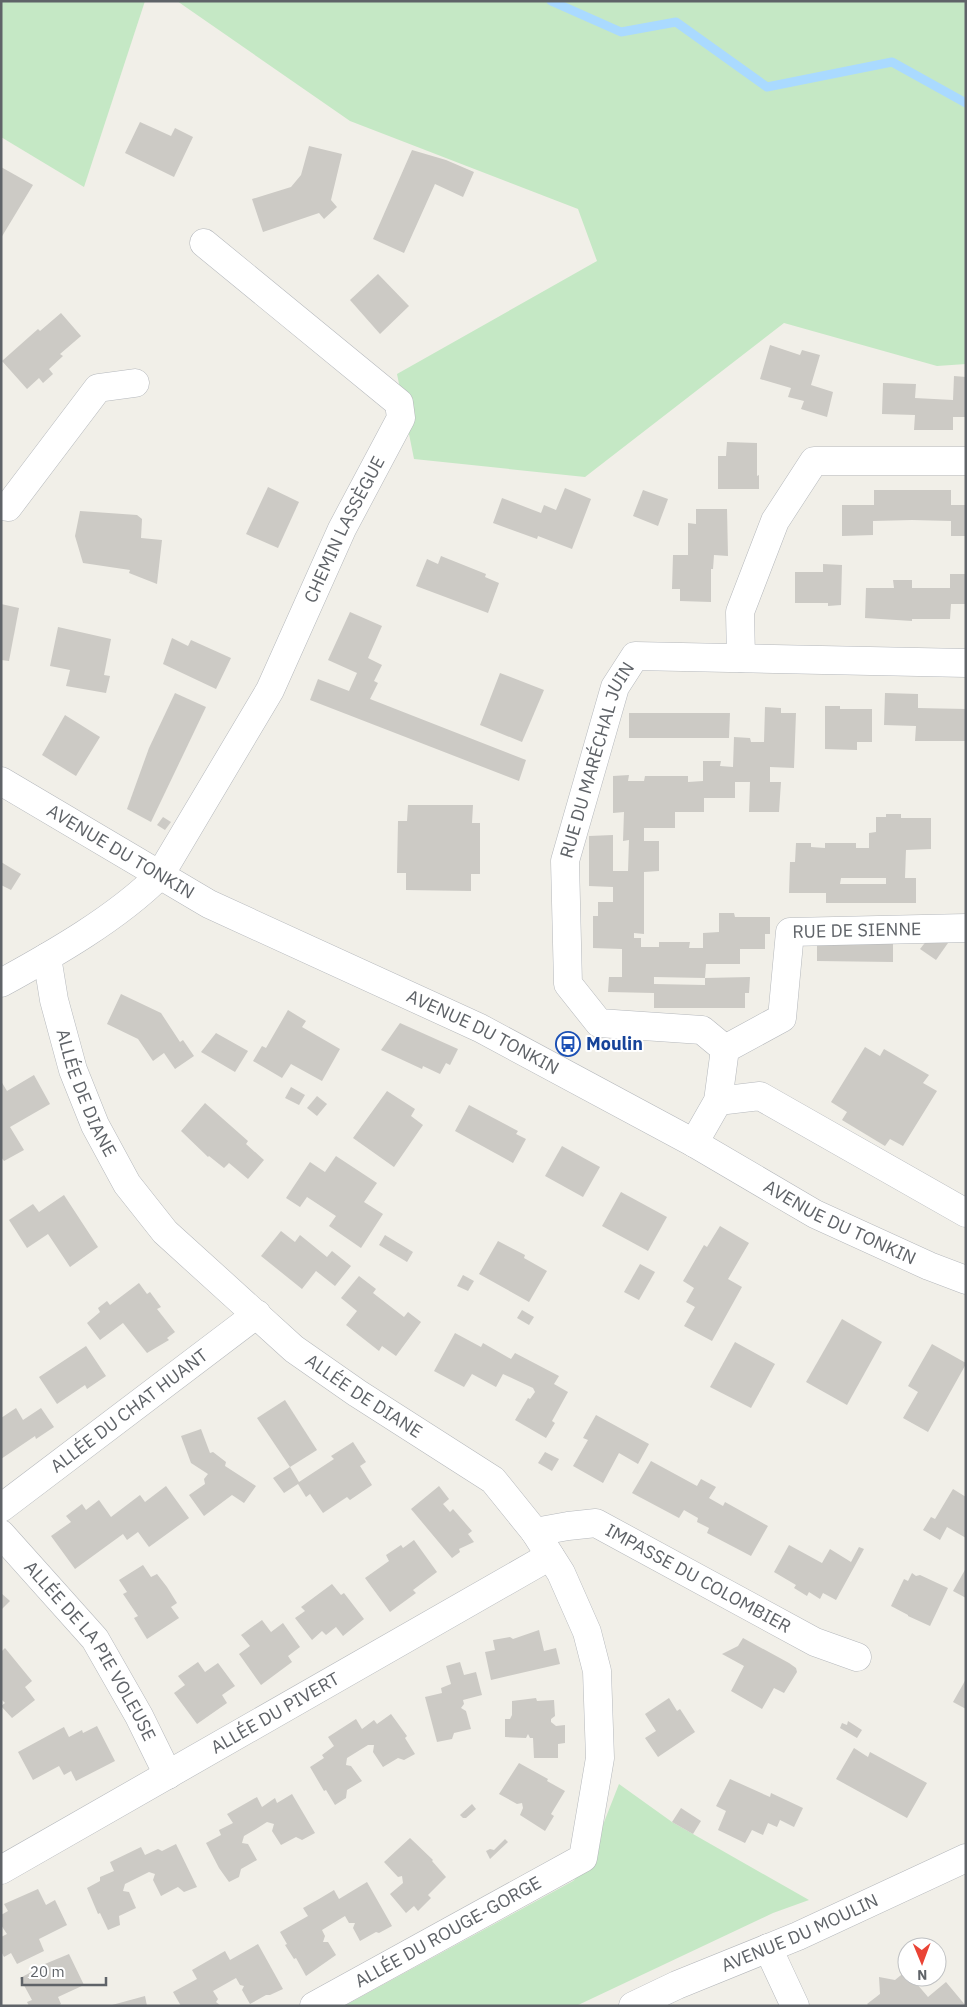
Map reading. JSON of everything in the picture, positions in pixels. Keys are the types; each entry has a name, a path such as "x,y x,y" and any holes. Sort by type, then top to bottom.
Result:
{"street":[{"name":"CHEMIN LASSÈGUE","path":"1,983 47,957 140,895 160,876 270,690 342,530 401,418 399,403 204,243"},
{"path":"1,506 8,507 98,388 135,383"},
{"path":"741,658 740,612 775,520 814,461 966,462"},
{"name":"RUE DU MARÉCHAL JUIN","path":"724,1049 702,1030 599,1023 568,984 565,861 615,687 635,656 966,663"},
{"name":"AVENUE DU TONKIN","path":"1,781 209,904 480,1028 694,1143 815,1214 929,1266 966,1280"},
{"name":"RUE DE SIENNE","path":"724,1049 782,1018 790,932 966,928"},
{"name":"ALLÉE DE DIANE","path":"47,957 54,1000 73,1070 95,1125 127,1184 165,1232 294,1348 357,1393 493,1480 535,1532 561,1573 587,1632 597,1671 600,1758 583,1858"},
{"path":"694,1143 718,1101 724,1049"},
{"path":"718,1101 760,1096 966,1213"},
{"name":"ALLÉE DU CHAT HUANT","path":"1,1508 257,1314"},
{"name":"IMPASSE DU COLOMBIER","path":"535,1532 568,1526 596,1524 815,1642 857,1657"},
{"name":"ALLÉE DE LA PIE VOLEUSE","path":"1,1534 95,1639 139,1716 168,1775"},
{"name":"ALLÉE DU PIVERT","path":"1,1870 550,1556"},
{"name":"ALLÉE DU ROUGE-GORGE","path":"314,2006 583,1858"},
{"name":"AVENUE DU MOULIN","path":"633,2006 677,1985 768,1948 966,1858"},
{"path":"768,1948 795,2006"}],"green space":[{"path":"1,1 145,1 84,187 1,137"},
{"path":"177,1 966,1 966,364 937,366 784,323 585,477 414,459 397,374 597,261 578,209 350,121"},
{"path":"619,1784 672,1822 809,1900 773,1913 576,2006 344,2006 573,1881 586,1868"}],"building":[{"path":"140,122 171,136 175,128 193,137 174,177 125,153"},
{"path":"309,146 342,154 331,200 337,207 324,219 319,213 263,232 252,199 291,187 301,175"},
{"path":"412,150 446,160 474,172 463,197 435,184 404,253 373,239"},
{"path":"1,167 33,185 1,238"},
{"path":"378,274 409,306 380,334 350,300"},
{"path":"61,313 81,336 60,354 63,356 49,369 53,374 43,383 39,378 27,389 2,361 38,329 40,331"},
{"path":"770,345 800,355 802,350 820,355 811,385 833,392 827,417 801,409 804,401 788,397 791,388 760,379"},
{"path":"954,376 966,377 966,417 953,417 953,430 914,430 915,415 882,414 883,383 916,384 915,398 953,400"},
{"path":"727,442 757,443 759,489 718,489 718,456 726,456"},
{"path":"268,487 299,502 278,548 246,534"},
{"path":"565,488 591,499 572,549 538,536 537,539 493,523 502,498 541,513 544,505 556,510"},
{"path":"643,490 668,499 658,526 633,516"},
{"path":"874,490 951,490 951,505 966,505 966,536 951,536 951,521 912,520 873,521 873,535 842,536 842,505 874,505"},
{"path":"696,509 727,509 728,556 714,555 713,569 711,569 711,602 680,601 680,589 672,589 673,555 688,555 688,523 696,524"},
{"path":"80,511 137,515 142,519 141,538 162,540 157,584 129,573 130,570 83,563 75,536"},
{"path":"441,556 486,574 485,577 499,583 488,613 416,586 427,559 438,564"},
{"path":"823,564 842,565 841,605 828,606 828,603 795,603 795,572 823,572"},
{"path":"950,574 966,574 966,604 951,604 950,619 912,619 912,621 865,618 866,588 894,588 893,580 912,580 912,588 950,588"},
{"path":"1,604 19,608 9,661 1,660"},
{"path":"350,612 382,626 368,658 382,665 374,681 378,683 370,699 526,760 519,781 310,700 318,679 349,691 357,673 328,660"},
{"path":"58,627 111,639 104,675 110,676 106,693 66,686 70,670 50,666"},
{"path":"172,638 188,646 191,640 231,658 216,689 163,664"},
{"path":"500,673 544,690 522,742 480,725"},
{"path":"175,693 206,707 151,822 127,809 149,748"},
{"path":"885,693 918,694 918,708 966,709 966,741 915,741 916,726 884,725"},
{"path":"825,706 840,706 840,709 872,709 872,742 857,742 857,750 825,749"},
{"path":"765,707 781,708 781,713 796,713 794,768 770,767 770,782 781,782 779,812 749,812 750,782 735,782 735,798 704,798 704,812 675,812 675,828 644,828 644,841 659,841 659,871 644,872 644,934 634,933 634,938 641,938 641,947 659,947 659,942 690,942 689,948 703,948 703,933 719,932 719,913 734,913 735,917 770,917 770,934 765,934 765,949 740,949 740,964 706,964 705,978 750,977 749,993 745,993 745,1008 654,1008 654,993 608,992 609,977 622,977 622,949 593,948 593,916 598,916 598,902 613,902 613,887 589,886 589,836 613,835 613,871 628,871 629,840 623,841 624,812 613,813 613,776 629,775 628,781 644,781 645,776 688,776 688,782 703,781 703,761 721,761 720,766 733,767 734,737 750,738 751,742 764,742","holes":["654,977 705,978 705,985 654,984"]},
{"path":"629,713 730,713 729,738 629,738"},
{"path":"65,715 100,737 76,776 42,755"},
{"path":"408,805 473,805 472,823 480,823 480,874 471,874 471,891 406,890 406,873 397,873 398,821 407,821"},
{"path":"886,814 901,814 901,818 931,818 931,849 906,850 905,878 916,878 916,903 826,903 826,893 789,893 790,862 795,862 796,843 811,843 811,847 825,848 825,843 856,843 856,848 869,848 869,833 876,832 876,817 886,817","holes":["841,878 886,878 886,884 840,884"]},
{"path":"163,817 171,822 165,830 157,825"},
{"path":"1,862 21,874 11,890 1,885"},
{"path":"932,934 948,943 936,960 920,949"},
{"path":"817,937 893,937 893,962 817,961"},
{"path":"121,994 161,1013 180,1042 183,1040 194,1056 175,1069 164,1053 153,1061 138,1039 107,1024"},
{"path":"288,1010 306,1021 302,1027 340,1049 322,1081 291,1064 282,1078 253,1061 262,1046 266,1048"},
{"path":"400,1023 458,1049 450,1065 446,1063 440,1074 423,1066 422,1069 381,1050"},
{"path":"216,1033 248,1051 235,1072 201,1052"},
{"path":"865,1047 880,1056 884,1049 929,1075 923,1083 937,1091 903,1146 890,1139 885,1146 842,1120 847,1112 831,1102"},
{"path":"34,1075 50,1104 10,1127 24,1150 4,1161 1,1157 1,1081 7,1091"},
{"path":"291,1087 305,1095 299,1105 285,1098"},
{"path":"387,1091 415,1109 411,1116 423,1125 394,1167 353,1138"},
{"path":"317,1096 327,1104 317,1116 307,1108"},
{"path":"205,1103 248,1141 246,1144 264,1160 248,1179 229,1163 224,1168 208,1157 181,1131"},
{"path":"469,1105 518,1131 516,1134 526,1139 513,1163 455,1131"},
{"path":"562,1146 600,1167 583,1197 545,1176"},
{"path":"336,1156 377,1183 364,1202 383,1214 361,1248 329,1226 336,1216 307,1197 300,1207 286,1198 310,1162 325,1172"},
{"path":"621,1192 667,1217 648,1251 602,1226"},
{"path":"64,1195 98,1247 70,1267 48,1234 27,1248 9,1220 33,1204 39,1212"},
{"path":"720,1226 749,1243 728,1279 742,1287 712,1341 684,1326 695,1307 686,1302 694,1288 683,1281 704,1245 707,1247"},
{"path":"281,1231 295,1242 300,1235 327,1257 332,1251 351,1266 335,1286 316,1271 302,1289 261,1256"},
{"path":"385,1235 413,1252 407,1262 379,1245"},
{"path":"498,1241 525,1255 524,1258 547,1271 529,1302 479,1274"},
{"path":"640,1264 655,1272 639,1300 624,1292"},
{"path":"463,1275 474,1281 468,1291 457,1286"},
{"path":"359,1276 376,1289 373,1293 404,1317 408,1312 421,1322 396,1356 382,1346 379,1351 346,1325 357,1311 341,1298"},
{"path":"139,1283 147,1294 150,1292 161,1307 157,1309 175,1332 167,1338 169,1340 147,1353 123,1323 100,1340 87,1323 100,1312 98,1308 107,1301 110,1305"},
{"path":"522,1310 534,1317 529,1325 517,1318"},
{"path":"842,1319 882,1342 847,1405 806,1382"},
{"path":"455,1333 481,1347 483,1343 511,1359 515,1353 559,1376 554,1384 568,1392 552,1421 555,1423 546,1438 515,1420 528,1398 530,1399 535,1392 533,1388 503,1374 496,1387 472,1374 464,1387 434,1371"},
{"path":"735,1342 775,1364 751,1408 710,1387"},
{"path":"932,1344 966,1364 928,1432 903,1418 918,1392 908,1386"},
{"path":"86,1346 106,1376 87,1389 85,1385 57,1404 39,1377"},
{"path":"285,1400 317,1450 290,1467 257,1418"},
{"path":"16,1408 23,1420 41,1408 54,1427 36,1439 35,1436 1,1459 1,1418"},
{"path":"596,1415 649,1444 638,1464 619,1453 603,1483 573,1466 588,1440 583,1438"},
{"path":"201,1429 210,1453 213,1452 226,1462 225,1466 256,1486 244,1503 232,1495 204,1516 189,1495 205,1484 204,1479 208,1474 191,1463 181,1436"},
{"path":"353,1442 366,1462 360,1466 372,1485 350,1500 347,1497 323,1513 310,1494 306,1497 298,1484 284,1493 273,1478 290,1467 299,1482 334,1459 331,1456"},
{"path":"545,1452 559,1459 552,1471 538,1463"},
{"path":"651,1461 697,1486 701,1479 716,1487 709,1498 723,1506 725,1502 768,1526 751,1556 707,1533 709,1528 697,1522 698,1518 684,1510 679,1518 632,1493"},
{"path":"166,1486 189,1518 149,1547 138,1532 127,1540 123,1534 75,1569 51,1536 71,1522 66,1516 82,1504 86,1510 99,1500 111,1517 140,1495 145,1502"},
{"path":"439,1486 449,1499 443,1504 450,1512 453,1509 472,1531 468,1534 474,1542 459,1549 460,1552 452,1558 411,1509"},
{"path":"953,1489 966,1497 966,1538 947,1527 940,1540 923,1530 931,1517 935,1519"},
{"path":"414,1540 437,1572 413,1590 416,1593 390,1612 365,1578 389,1561 386,1555 401,1545 403,1548"},
{"path":"789,1545 822,1563 830,1549 851,1562 859,1547 864,1549 836,1600 823,1593 820,1599 809,1592 807,1596 794,1588 796,1585 774,1572"},
{"path":"143,1565 151,1577 157,1574 167,1587 177,1603 171,1607 179,1618 147,1639 134,1618 138,1616 123,1594 127,1592 119,1580"},
{"path":"966,1568 966,1598 953,1591"},
{"path":"912,1573 948,1588 930,1626 891,1606 904,1579 908,1581"},
{"path":"332,1584 341,1595 344,1593 364,1619 343,1636 336,1627 326,1635 322,1631 312,1640 295,1618 305,1611 301,1607"},
{"path":"1,1593 10,1601 1,1610"},
{"path":"262,1620 271,1632 283,1623 300,1647 288,1656 292,1662 261,1685 239,1654 250,1646 241,1635"},
{"path":"539,1630 544,1651 556,1648 560,1664 491,1680 485,1652 495,1650 493,1640 510,1637 513,1639"},
{"path":"743,1638 796,1668 797,1672 784,1693 774,1688 762,1709 731,1691 744,1666 722,1654 738,1646"},
{"path":"5,1648 32,1681 25,1687 35,1700 12,1718 1,1706 5,1703 1,1699 1,1652"},
{"path":"198,1662 205,1672 218,1663 235,1686 222,1695 227,1703 197,1724 174,1693 185,1685 178,1676"},
{"path":"460,1662 464,1675 476,1672 482,1695 463,1700 464,1704 461,1708 466,1711 471,1729 454,1733 452,1739 437,1742 425,1697 442,1693 441,1688 451,1684 446,1666"},
{"path":"966,1679 966,1709 953,1702"},
{"path":"536,1698 537,1701 554,1700 555,1716 551,1719 551,1722 556,1726 565,1725 565,1743 558,1744 558,1758 534,1758 533,1738 530,1738 528,1734 526,1738 505,1737 505,1719 510,1719 512,1715 512,1701"},
{"path":"669,1698 677,1711 680,1709 695,1732 658,1757 645,1738 656,1731 645,1714"},
{"path":"391,1714 407,1736 405,1738 415,1754 404,1760 398,1758 383,1767 373,1752 374,1745 368,1745 347,1758 346,1765 351,1766 362,1781 347,1790 346,1798 335,1805 310,1767 324,1758 322,1755 334,1746 328,1737 356,1719 362,1729 374,1720 377,1724"},
{"path":"848,1721 862,1730 857,1738 840,1728 842,1723 847,1725"},
{"path":"97,1726 115,1761 76,1781 71,1771 64,1775 59,1766 33,1780 18,1752 64,1727 69,1737 82,1730 83,1733"},
{"path":"854,1748 868,1757 870,1752 927,1783 907,1818 836,1779"},
{"path":"519,1763 565,1791 551,1814 554,1816 545,1831 520,1815 523,1808 522,1803 517,1804 499,1794"},
{"path":"730,1779 770,1797 771,1793 803,1808 794,1827 780,1820 777,1827 768,1823 763,1835 752,1830 745,1843 718,1830 726,1811 716,1806"},
{"path":"292,1794 315,1833 302,1840 296,1837 281,1845 272,1831 274,1824 267,1822 244,1836 242,1843 248,1844 257,1860 241,1869 239,1877 229,1882 219,1868 206,1843 221,1835 219,1830 233,1823 227,1814 257,1797 262,1807 275,1798 277,1803"},
{"path":"472,1804 476,1809 466,1818 463,1818 460,1815"},
{"path":"681,1808 701,1821 693,1834 672,1822"},
{"path":"410,1838 433,1860 446,1877 428,1895 431,1898 418,1911 414,1906 406,1913 390,1894 403,1883 402,1876 398,1877 384,1862"},
{"path":"505,1839 508,1842 490,1859 486,1851 494,1850"},
{"path":"176,1844 197,1887 184,1892 178,1887 161,1896 153,1880 155,1874 149,1872 125,1884 123,1891 129,1892 136,1908 119,1916 120,1925 108,1930 100,1913 98,1914 87,1888 100,1881 100,1877 114,1871 110,1862 141,1847 145,1855 158,1849 162,1851"},
{"path":"367,1882 392,1926 360,1941 353,1928 355,1923 349,1923 345,1916 322,1930 325,1936 323,1942 328,1942 336,1955 306,1976 296,1958 294,1959 285,1945 287,1944 280,1932 308,1916 303,1908 334,1890 339,1899"},
{"path":"38,1889 46,1905 55,1900 67,1925 39,1939 44,1951 17,1964 11,1953 4,1957 1,1951 1,1937 7,1934 1,1925 1,1915 8,1911 4,1904"},
{"path":"258,1944 283,1989 266,1995 250,2004 242,1990 244,1986 240,1985 236,1978 213,1991 218,1999 216,2002 221,2006 181,2006 173,1992 197,1979 192,1970 225,1951 230,1960"},
{"path":"69,1954 84,1985 58,1997 61,2004 58,2006 29,2006 27,2002 32,2000 20,1978 40,1966"},
{"path":"879,1977 895,1980 897,1978 897,1987 920,1987 928,1997 940,1987 947,1987 947,1983 966,2006 869,2006 867,2004 880,1994"},
{"path":"145,1996 147,2006 112,2006 112,2005"}],"waterway":[{"path":"551,1 621,32 676,22 767,87 892,62 966,103"}],"place":[{"name":"Moulin","path":"568,1044"}]}
